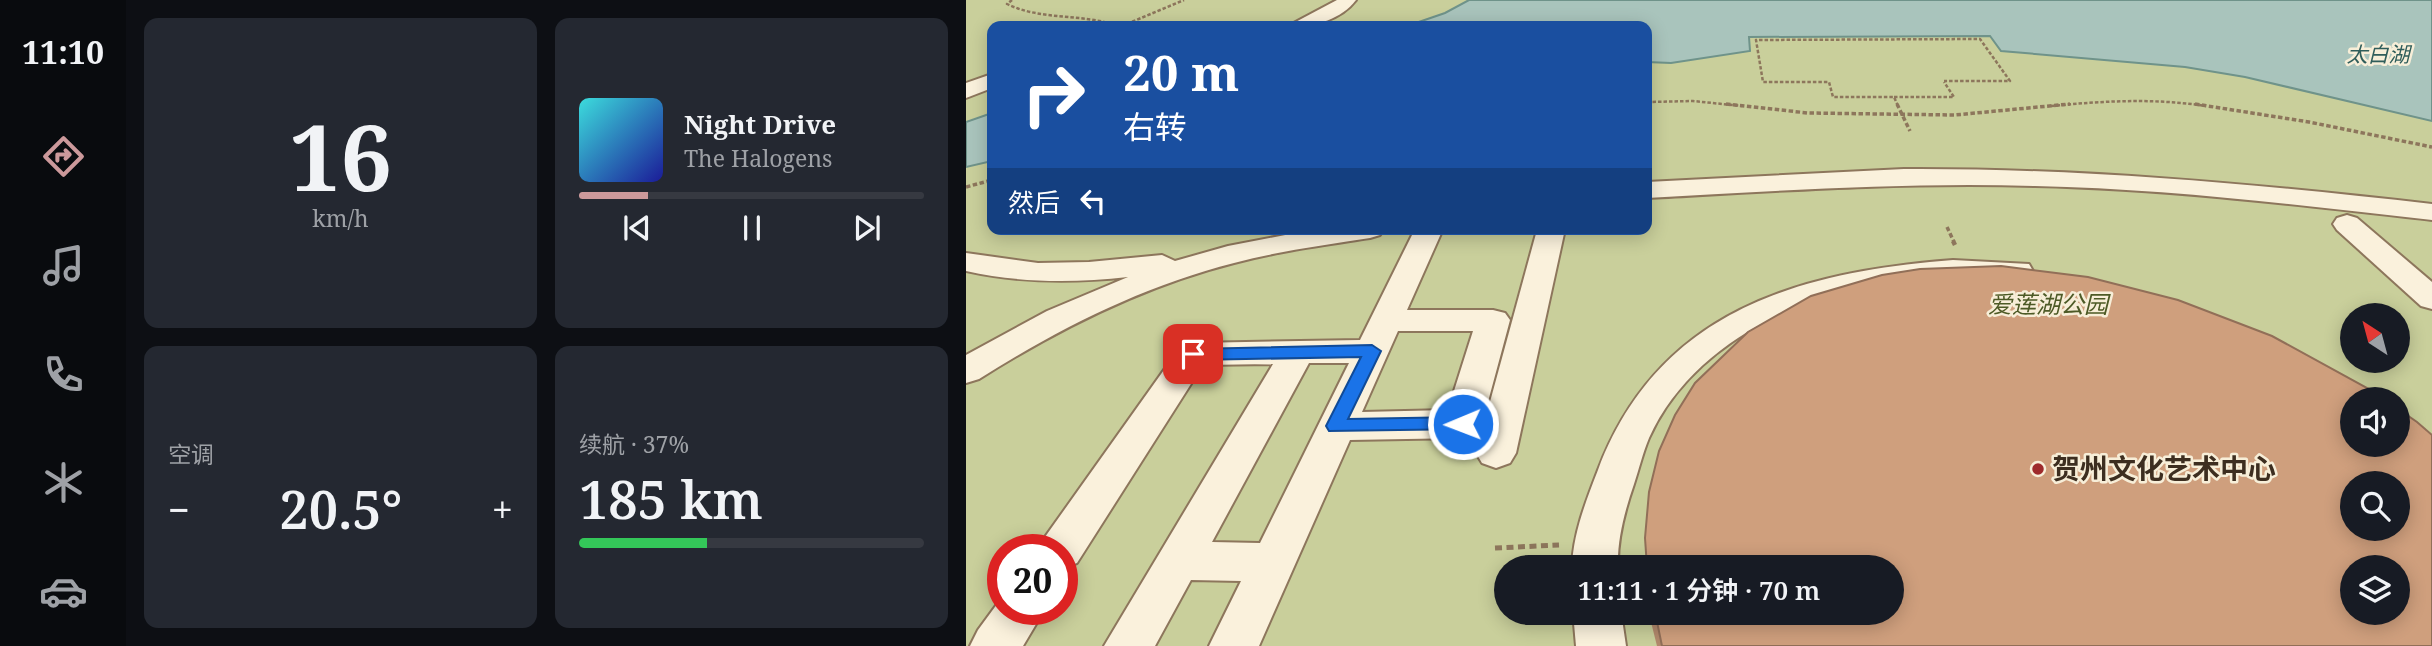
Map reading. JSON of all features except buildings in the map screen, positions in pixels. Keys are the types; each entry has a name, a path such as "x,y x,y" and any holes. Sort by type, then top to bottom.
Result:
{"street":[{"path":"1309,21 1339,8 1347,0"},
{"path":"966,91 987,82"},
{"path":"1652,190 1812,179 2050,180 2160,184 2432,212"},
{"path":"2347,224 2432,299"},
{"path":"1234,646 1426,235"},
{"path":"1496,453 1550,235"},
{"path":"972,267 1083,270 1227,256"},
{"path":"1597,555 1616,460 1662,385 1724,330 1797,293 1878,273 1965,267 2046,274"},
{"path":"1076,311 1097,285 1097,279 1083,270"},
{"path":"1072,534 1193,354 1298,352 1380,336 1493,320 1463,424 1335,426"},
{"path":"1129,646 1298,352"},
{"path":"1178,561 1273,562"},
{"path":"995,646 1010,625"},
{"path":"1599,625 1601,646"}],"lane":[{"path":"967,370 1076,311 1127,290 1227,256 1338,235"}],"path":[{"path":"1012,0 1007,4 1038,15 1108,21"},
{"path":"1132,21 1184,0"},
{"path":"1980,39 2010,81 1944,81 1954,97 1894,97 1833,97 1829,82 1763,82 1756,40 1980,39"},
{"path":"1894,97 1910,131"},
{"path":"1652,102 1693,101 1808,113 1955,115 2117,100 2166,100 2309,122 2432,147"},
{"path":"966,187 987,181"},
{"path":"1495,548 1597,555"}],"green space":[{"name":"爱莲湖公园","path":"966,0 2432,0 2432,646 966,646"}],"water":[{"name":"太白湖","path":"1469,0 2432,0 2432,121 2245,77 2185,67 2001,51 1990,36 1749,37 1750,51 1671,63 1652,62 1652,21 1422,21 1445,13"},
{"path":"987,115 987,162 966,167 966,122"}],"place":[{"name":"贺州文化艺术中心","path":"2038,469"}],"route":[{"path":"1193,354 1372,351 1335,426 1463,424"}]}
